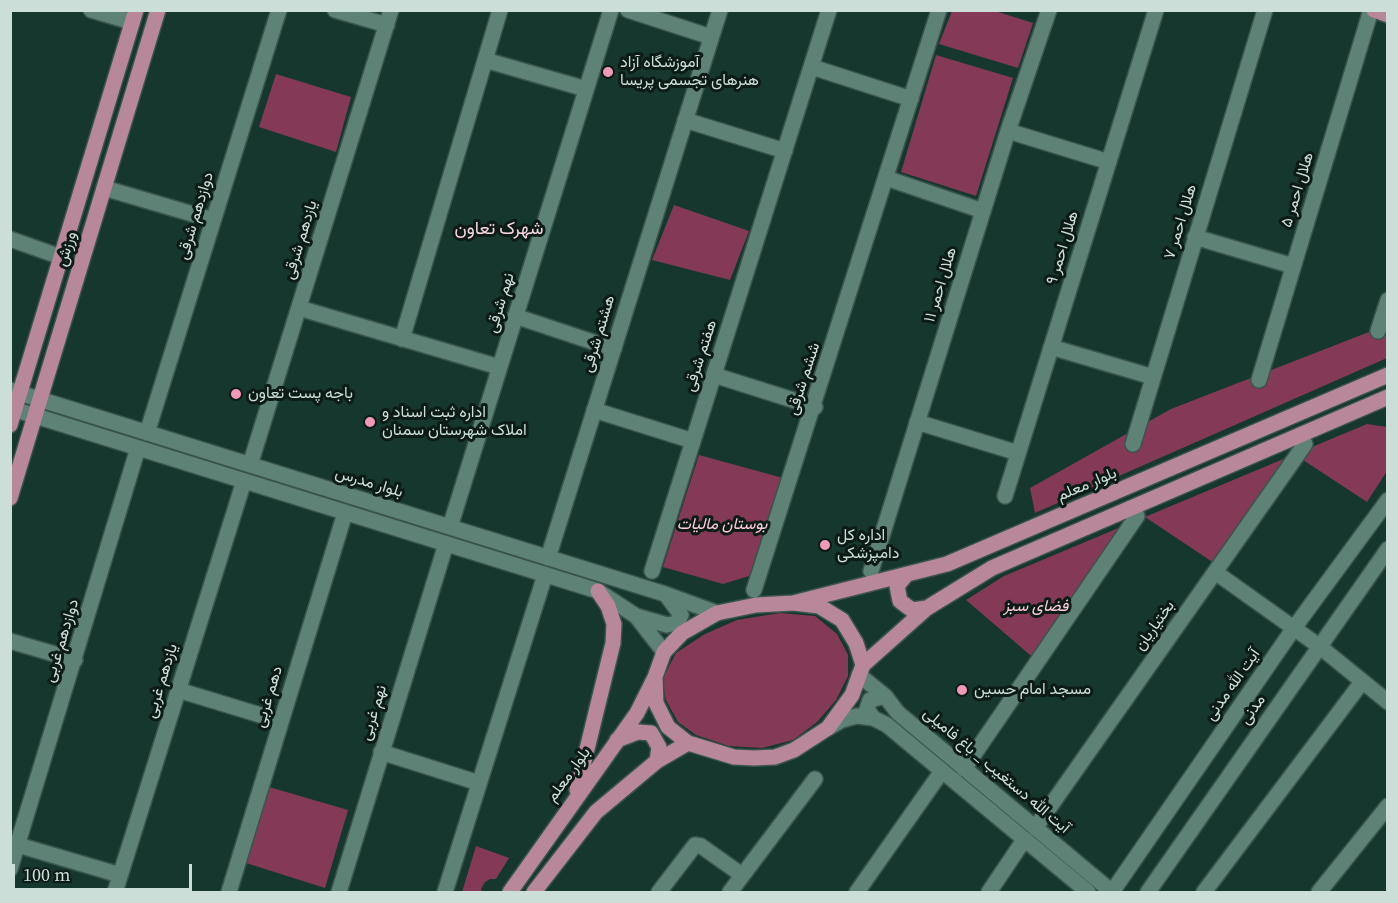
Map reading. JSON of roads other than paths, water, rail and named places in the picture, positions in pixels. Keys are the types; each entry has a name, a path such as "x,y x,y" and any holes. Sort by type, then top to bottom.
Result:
{"main road":[{"name":"ورزش","path":"10,498 15,469 41,400 158,10"},
{"path":"1373,10 1388,15"},
{"name":"ورزش","path":"10,425 15,392 61,257 134,16"},
{"path":"73,218 94,223"},
{"name":"بلوار معلم","path":"793,603 946,564 1243,435 1388,375"},
{"path":"861,670 856,643 842,620 819,606 793,603 756,605 717,613 682,633 664,652 655,677 656,703 668,727 688,743 734,757 775,757 794,750 828,728 852,695 861,670 927,608 992,568 1388,397"},
{"path":"1358,410 1388,412"},
{"path":"907,574 897,586 900,601 912,610 927,608"},
{"path":"575,797 613,643 611,615 598,591"},
{"name":"بلوار معلم","path":"510,892 575,797 637,713 655,677"},
{"path":"617,740 638,732 651,732 659,747 657,761"},
{"path":"534,892 596,812 657,761 688,743"}],"street":[{"path":"91,10 134,16"},
{"name":"دوازدهم شرقی","path":"147,433 279,10"},
{"path":"335,10 389,18"},
{"path":"402,339 500,10"},
{"name":"نهم شرقی","path":"450,527 611,10"},
{"path":"628,10 711,38"},
{"name":"هشتم شرقی","path":"548,558 720,10"},
{"name":"هفتم شرقی","path":"652,571 830,10"},
{"name":"ششم شرقی","path":"754,590 815,406 939,10"},
{"name":"هلال احمر ۱۱","path":"871,571 1008,130 1049,10"},
{"name":"هلال احمر ۹","path":"1005,496 1156,10"},
{"name":"هلال احمر ۷","path":"1133,444 1265,10"},
{"name":"هلال احمر ۵","path":"1259,380 1373,10"},
{"name":"یازدهم شرقی","path":"250,465 389,18"},
{"path":"485,60 586,89"},
{"path":"812,67 911,99"},
{"path":"685,120 785,151"},
{"path":"1008,130 1109,162"},
{"path":"886,178 983,211"},
{"path":"104,188 213,220"},
{"path":"1196,237 1293,266"},
{"path":"10,239 61,257"},
{"path":"1378,331 1388,300"},
{"path":"299,308 500,367"},
{"path":"515,316 614,349"},
{"path":"1051,347 1152,377"},
{"path":"714,375 815,406"},
{"name":"بلوار مدرس","path":"15,392 665,594 717,613"},
{"path":"13,409 598,591 636,616 667,625 677,623 681,615 665,594"},
{"path":"594,410 693,441"},
{"path":"917,422 1018,453"},
{"name":"بختیاریان","path":"1035,828 1305,444"},
{"name":"دوازدهم غربی","path":"10,869 138,448"},
{"name":"یازدهم غربی","path":"115,892 244,481"},
{"path":"324,506 328,489"},
{"name":"آیت الله مدنی","path":"1112,892 1294,628 1388,500"},
{"name":"دهم غربی","path":"228,892 345,513"},
{"path":"964,769 1137,516"},
{"name":"نهم غربی","path":"339,892 446,544"},
{"name":"مدنی","path":"1148,892 1388,549"},
{"path":"1215,572 1319,646 1388,702"},
{"path":"445,892 544,574"},
{"path":"636,616 664,652"},
{"path":"10,641 75,660"},
{"name":"آیت الله دستغیب _ باغ فامیلی","path":"861,670 898,713 1112,892"},
{"path":"1204,892 1362,682"},
{"path":"178,690 280,721"},
{"path":"873,718 867,709 870,700 885,696"},
{"path":"828,728 842,720 857,716 873,718"},
{"name":"آیت الله دستغیب _ باغ فامیلی","path":"873,718 887,725 1088,892"},
{"path":"381,752 479,783"},
{"path":"857,892 942,771"},
{"path":"729,892 815,779"},
{"path":"1319,892 1388,806"},
{"path":"989,892 1024,840"},
{"path":"18,845 120,875"},
{"path":"659,892 695,845 701,846 742,875"}],"place":[{"name":"آموزشگاه آزاد هنرهای تجسمی پریسا","path":"608,72"},
{"name":"باجه پست تعاون","path":"236,394"},
{"name":"اداره ثبت اسناد و املاک شهرستان سمنان","path":"370,422"},
{"name":"اداره کل دامپزشکی","path":"825,545"},
{"name":"مسجد امام حسین","path":"962,690"}],"district":[{"name":"شهرک تعاون","path":"499,229"}],"park label":[{"name":"بوستان مالیات","path":"722,525"},
{"name":"فضای سبز","path":"1036,607"}]}
